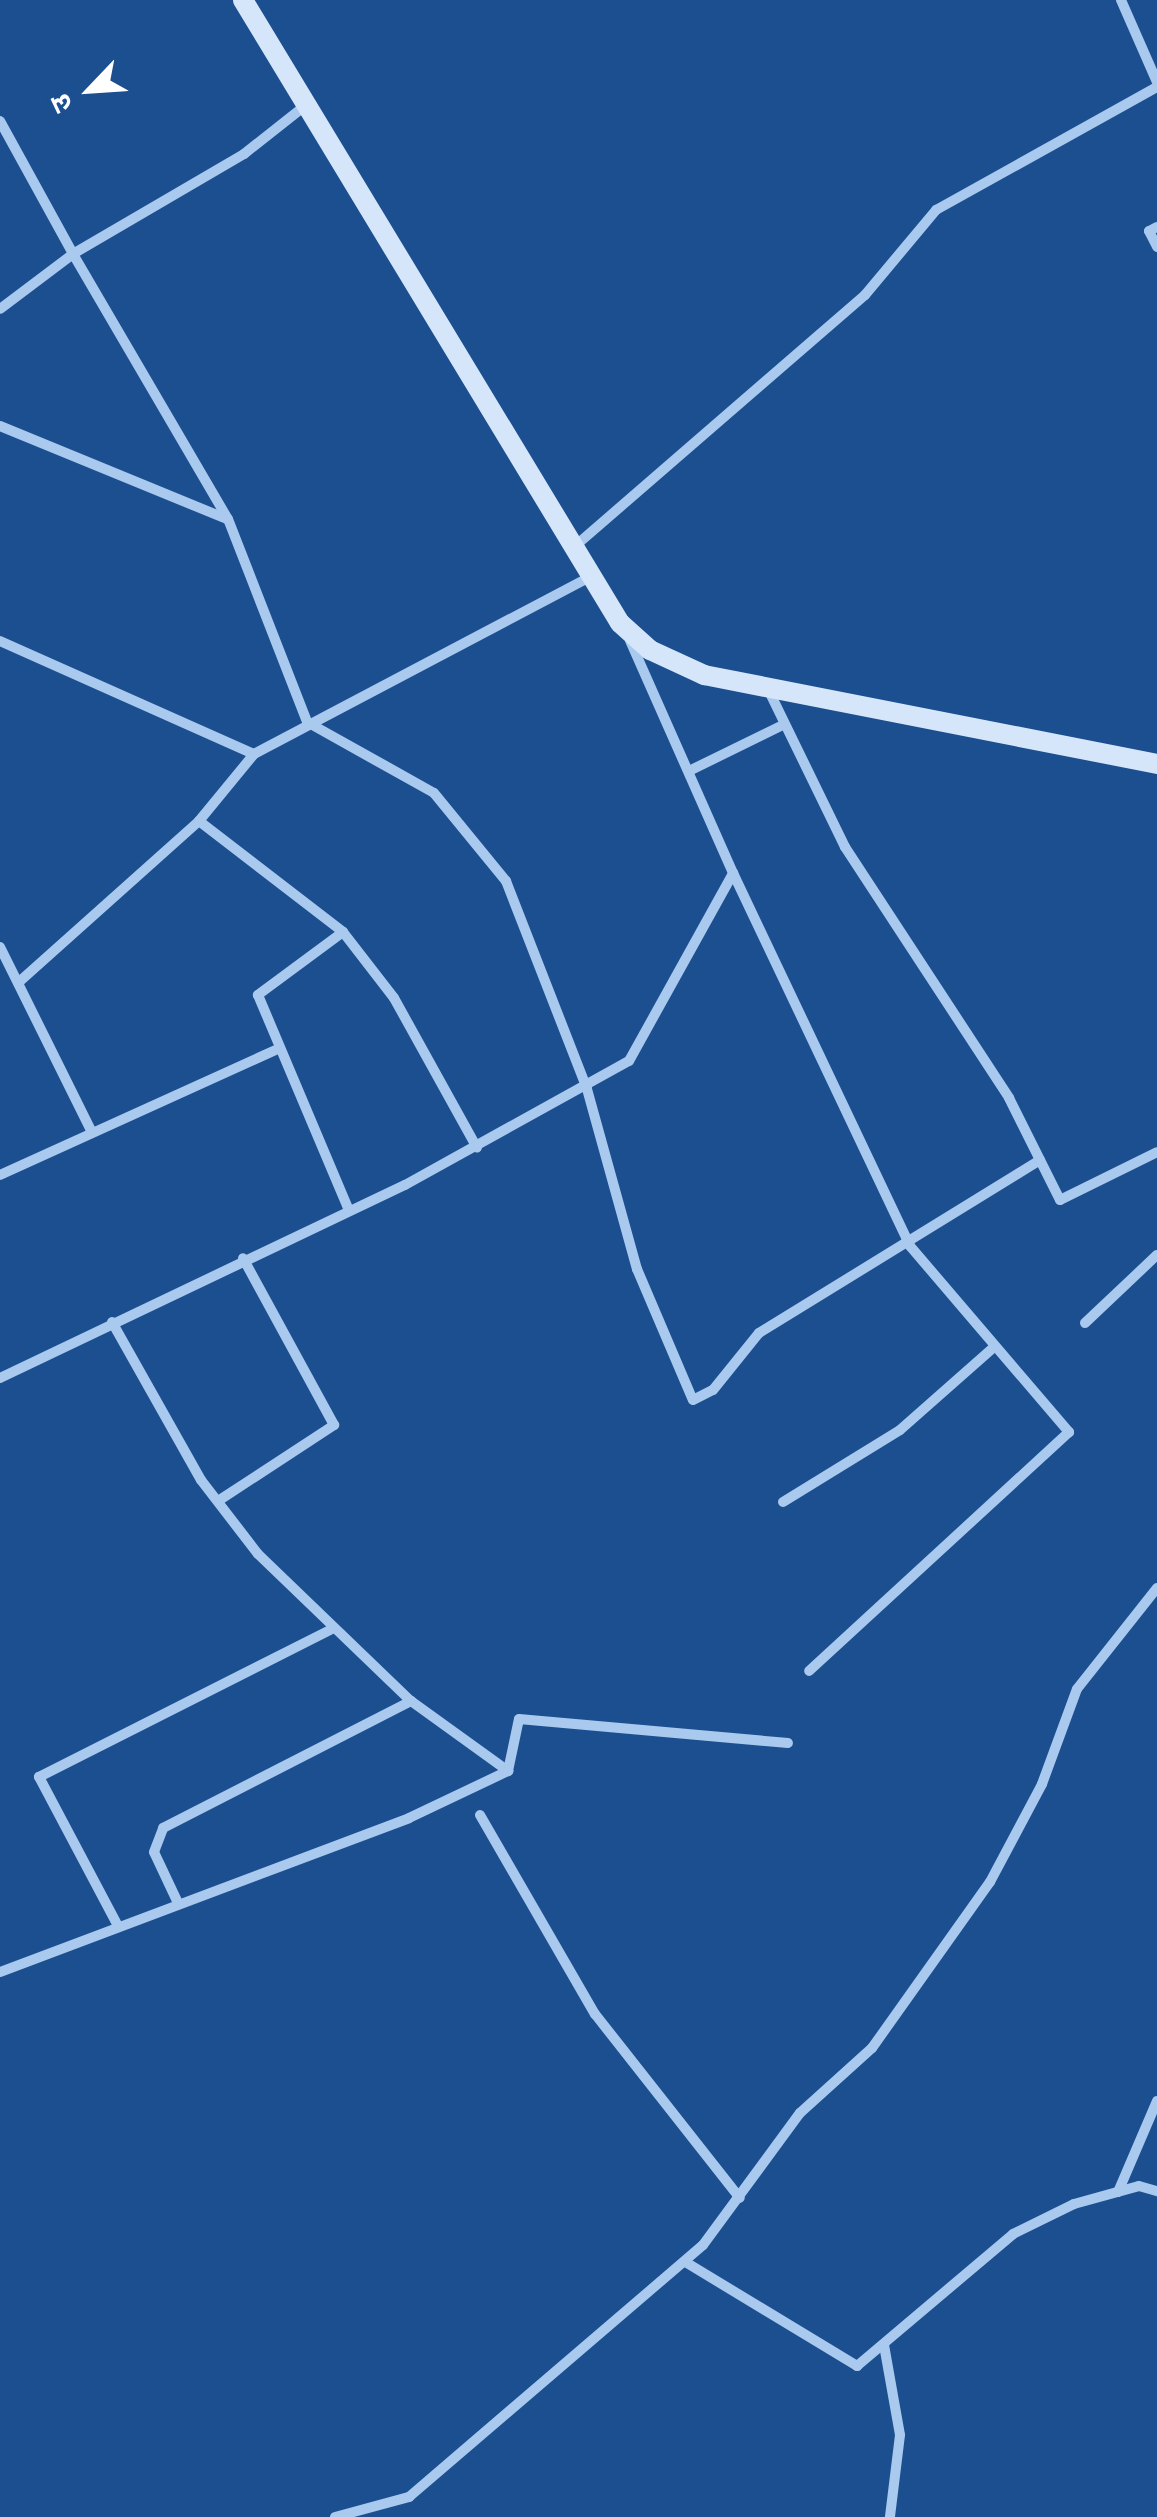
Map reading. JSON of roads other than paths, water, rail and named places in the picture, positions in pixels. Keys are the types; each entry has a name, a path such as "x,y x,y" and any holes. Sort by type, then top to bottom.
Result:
{"main road":[{"path":"243,0 620,623 704,676 1157,764"}],"street":[{"path":"574,547 865,295 936,210 1157,85 1121,0"},
{"path":"0,308 73,254 244,154 306,105"},
{"path":"0,121 228,519 307,722 434,793 506,881 587,1089 638,1268 693,1400 712,1390 759,1334 910,1246 1040,1160"},
{"path":"1157,227 1149,231 1157,246"},
{"path":"0,426 228,519"},
{"path":"19,982 199,821 254,754 307,722 592,576"},
{"path":"620,623 691,770 733,874 910,1246 1069,1432 809,1671"},
{"path":"0,641 254,754"},
{"path":"768,688 846,847 1040,1160 1060,1200 1157,1152"},
{"path":"691,770 783,725"},
{"path":"199,821 342,932 394,998 477,1148"},
{"path":"0,1378 477,1148 587,1089 628,1061 733,874"},
{"path":"342,932 258,995 275,1050 349,1210"},
{"path":"0,947 92,1132"},
{"path":"0,1175 275,1050"},
{"path":"1085,1323 1157,1255"},
{"path":"218,1502 334,1425 243,1258"},
{"path":"112,1322 218,1502 332,1628 411,1701 508,1772"},
{"path":"783,1502 900,1430 994,1347"},
{"path":"335,2517 409,2497 686,2264 837,2070 872,2048 990,1882 1042,1784 1076,1689 1157,1588"},
{"path":"118,1926 39,1776 332,1628"},
{"path":"178,1904 154,1852 163,1828 411,1701"},
{"path":"508,1772 519,1720 788,1743"},
{"path":"0,1972 508,1772"},
{"path":"480,1815 595,2014 740,2198"},
{"path":"1118,2192 1157,2101"},
{"path":"686,2264 857,2366 1013,2234 1118,2192 1157,2190"},
{"path":"884,2345 900,2434 890,2517"}]}
